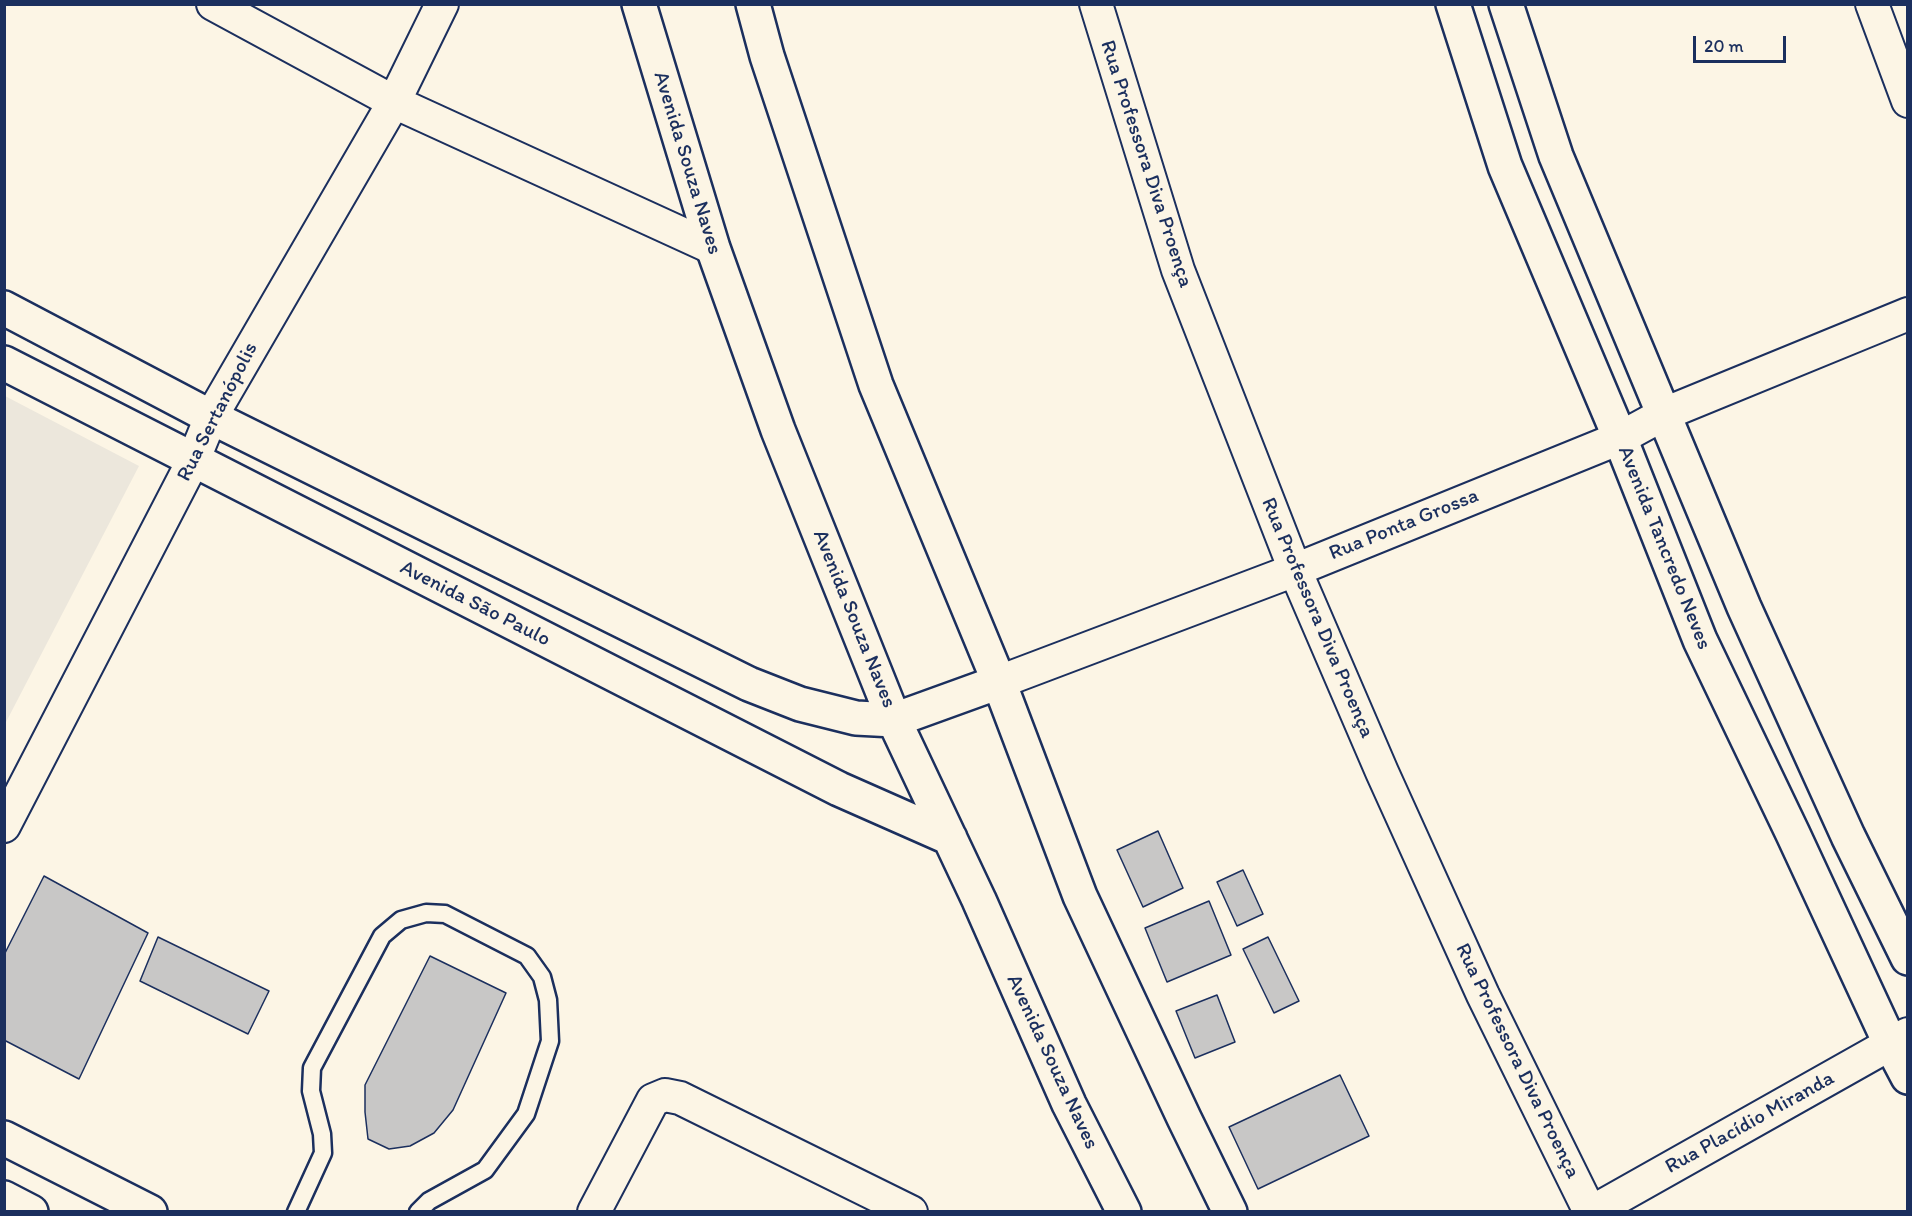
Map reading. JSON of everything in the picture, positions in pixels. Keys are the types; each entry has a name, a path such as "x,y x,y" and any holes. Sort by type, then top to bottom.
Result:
{"street":[{"path":"213,4 394,102 713,248"},
{"name":"Rua Sertanópolis","path":"4,826 193,461 211,417 394,102 442,4"},
{"name":"Avenida Souza Naves","path":"639,4 713,248 778,430 894,720 950,838 1069,1104 1124,1212"},
{"path":"753,4 767,56 876,385 999,682 1080,896 1230,1212"},
{"name":"Rua Professora Diva Proença","path":"1096,4 1178,270 1295,570 1382,772 1483,995 1591,1212"},
{"name":"Avenida Tancredo Neves","path":"1453,4 1505,166 1620,438 1700,640 1798,845 1899,1039 1908,1077"},
{"path":"1506,4 1556,156 1744,607 1848,836 1908,958"},
{"path":"1872,4 1908,101"},
{"path":"4,309 211,417 749,684 800,704 856,718 894,720"},
{"name":"Rua Ponta Grossa","path":"894,720 1295,570 1620,438 1664,414 1908,314"},
{"name":"Avenida São Paulo","path":"4,363 839,789 950,838"},
{"name":"Rua Placídio Miranda","path":"1591,1212 1899,1039"},
{"path":"594,1212 653,1100 665,1095 680,1098 911,1212"},
{"path":"4,1138 150,1212"},
{"path":"4,1198 31,1212"}],"lane":[{"path":"296,1212 323,1153 322,1134 311,1091 312,1068 382,936 401,920 426,913 445,914 527,957 542,977 548,1000 550,1041 526,1114 485,1170 429,1201 418,1212"}],"shaded area":[{"path":"5,396 139,466 5,724"}],"building":[{"path":"1158,831 1183,888 1143,907 1117,850"},
{"path":"1243,870 1263,914 1237,926 1217,882"},
{"path":"44,876 148,933 79,1079 4,1040 4,955"},
{"path":"1209,901 1231,955 1167,982 1145,928"},
{"path":"158,937 269,991 248,1034 140,981"},
{"path":"1268,937 1299,1001 1274,1013 1243,949"},
{"path":"430,956 506,993 453,1110 434,1133 410,1146 389,1149 368,1139 365,1085"},
{"path":"1217,995 1235,1042 1195,1058 1176,1011"},
{"path":"1340,1075 1369,1136 1258,1189 1229,1127"}]}
